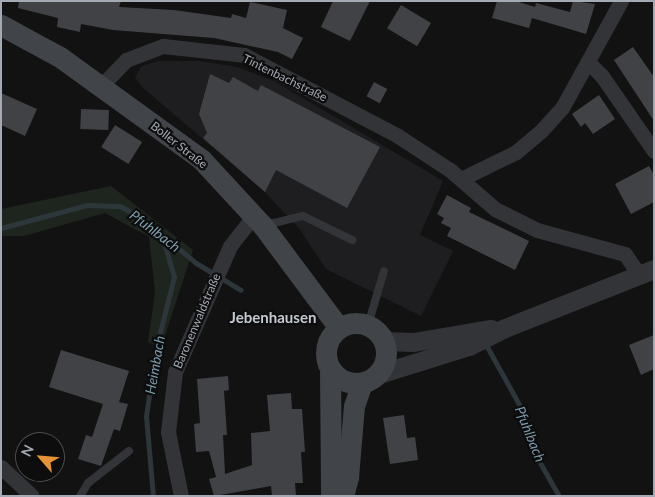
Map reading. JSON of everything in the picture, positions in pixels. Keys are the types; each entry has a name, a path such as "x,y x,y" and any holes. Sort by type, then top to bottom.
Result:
{"main road":[{"name":"Boller Straße","path":"1,25 21,34 101,86 201,159 258,221 339,328"},
{"path":"331,496 330,369 326,351 328,342 339,328 358,323 368,325 384,341 387,358 370,379 354,406 348,477 343,496"},
{"path":"330,369 344,381 370,379"}],"street":[{"path":"461,179 516,152 541,131 562,108 621,1"},
{"name":"Tintenbachstraße","path":"101,86 126,60 163,46 244,55 398,136 461,179 495,209 537,230 625,254 647,272 505,328 469,346 370,379"},
{"path":"588,62 602,76 651,142"},
{"name":"Baronenwaldstraße","path":"181,496 169,449 171,393 182,353 230,246 258,221"},
{"name":"Tintenbachstraße","path":"384,341 413,342 505,328"},
{"path":"1,467 32,496"}],"lane":[{"path":"258,221 303,216 352,240"},
{"path":"368,325 384,271"},
{"path":"80,496 88,484 129,451"}],"shaded area":[{"path":"158,61 200,61 237,67 274,81 443,181 420,235 453,251 421,316 326,269 301,231 265,192 142,87 135,78 138,72 142,66"},
{"path":"111,186 193,250 161,348 148,342 155,292 149,237 105,213 24,236 1,236 1,209"}],"building":[{"path":"19,1 121,1 119,7 174,10 231,18 232,14 246,18 250,2 287,10 283,28 303,38 292,59 278,52 214,38 113,30 81,24 80,32 57,27 58,18 18,8"},
{"path":"333,1 370,1 350,41 321,27"},
{"path":"497,1 516,1 535,7 536,3 570,12 573,1 595,4 586,34 532,18 529,28 492,18"},
{"path":"401,5 431,23 417,46 387,28"},
{"path":"633,47 654,77 654,121 614,60"},
{"path":"210,74 229,83 233,77 258,91 261,85 380,147 347,208 276,170 265,192 203,138 207,133 199,114"},
{"path":"374,82 387,89 380,103 366,96"},
{"path":"1,93 37,109 25,136 1,125"},
{"path":"599,95 615,119 593,134 585,123 581,127 572,114"},
{"path":"81,109 109,110 108,130 80,129"},
{"path":"115,125 142,142 128,164 101,147"},
{"path":"649,166 654,175 654,202 631,214 615,184"},
{"path":"447,195 471,208 469,212 529,241 515,270 447,236 451,228 441,223 444,218 437,214"},
{"path":"654,335 654,369 641,375 629,345"},
{"path":"61,350 129,371 119,402 128,404 120,431 114,429 101,466 78,459 86,435 92,437 103,404 49,387"},
{"path":"228,376 229,390 224,391 227,435 223,435 225,474 252,465 251,433 270,431 267,395 291,393 292,409 302,409 305,452 301,452 303,483 295,483 296,496 272,496 271,486 214,496 209,479 216,477 209,451 196,452 194,424 200,423 197,379"},
{"path":"404,415 407,438 415,437 418,460 390,464 383,418"}],"waterway":[{"name":"Pfuhlbach","path":"1,228 87,205 120,206 142,218 196,263 241,290"},
{"name":"Heimbach","path":"153,496 146,416 156,348 174,277 162,236"},
{"name":"Pfuhlbach","path":"486,345 525,415 535,454 559,496"}],"district":[{"name":"Jebenhausen","path":"273,318"}]}
